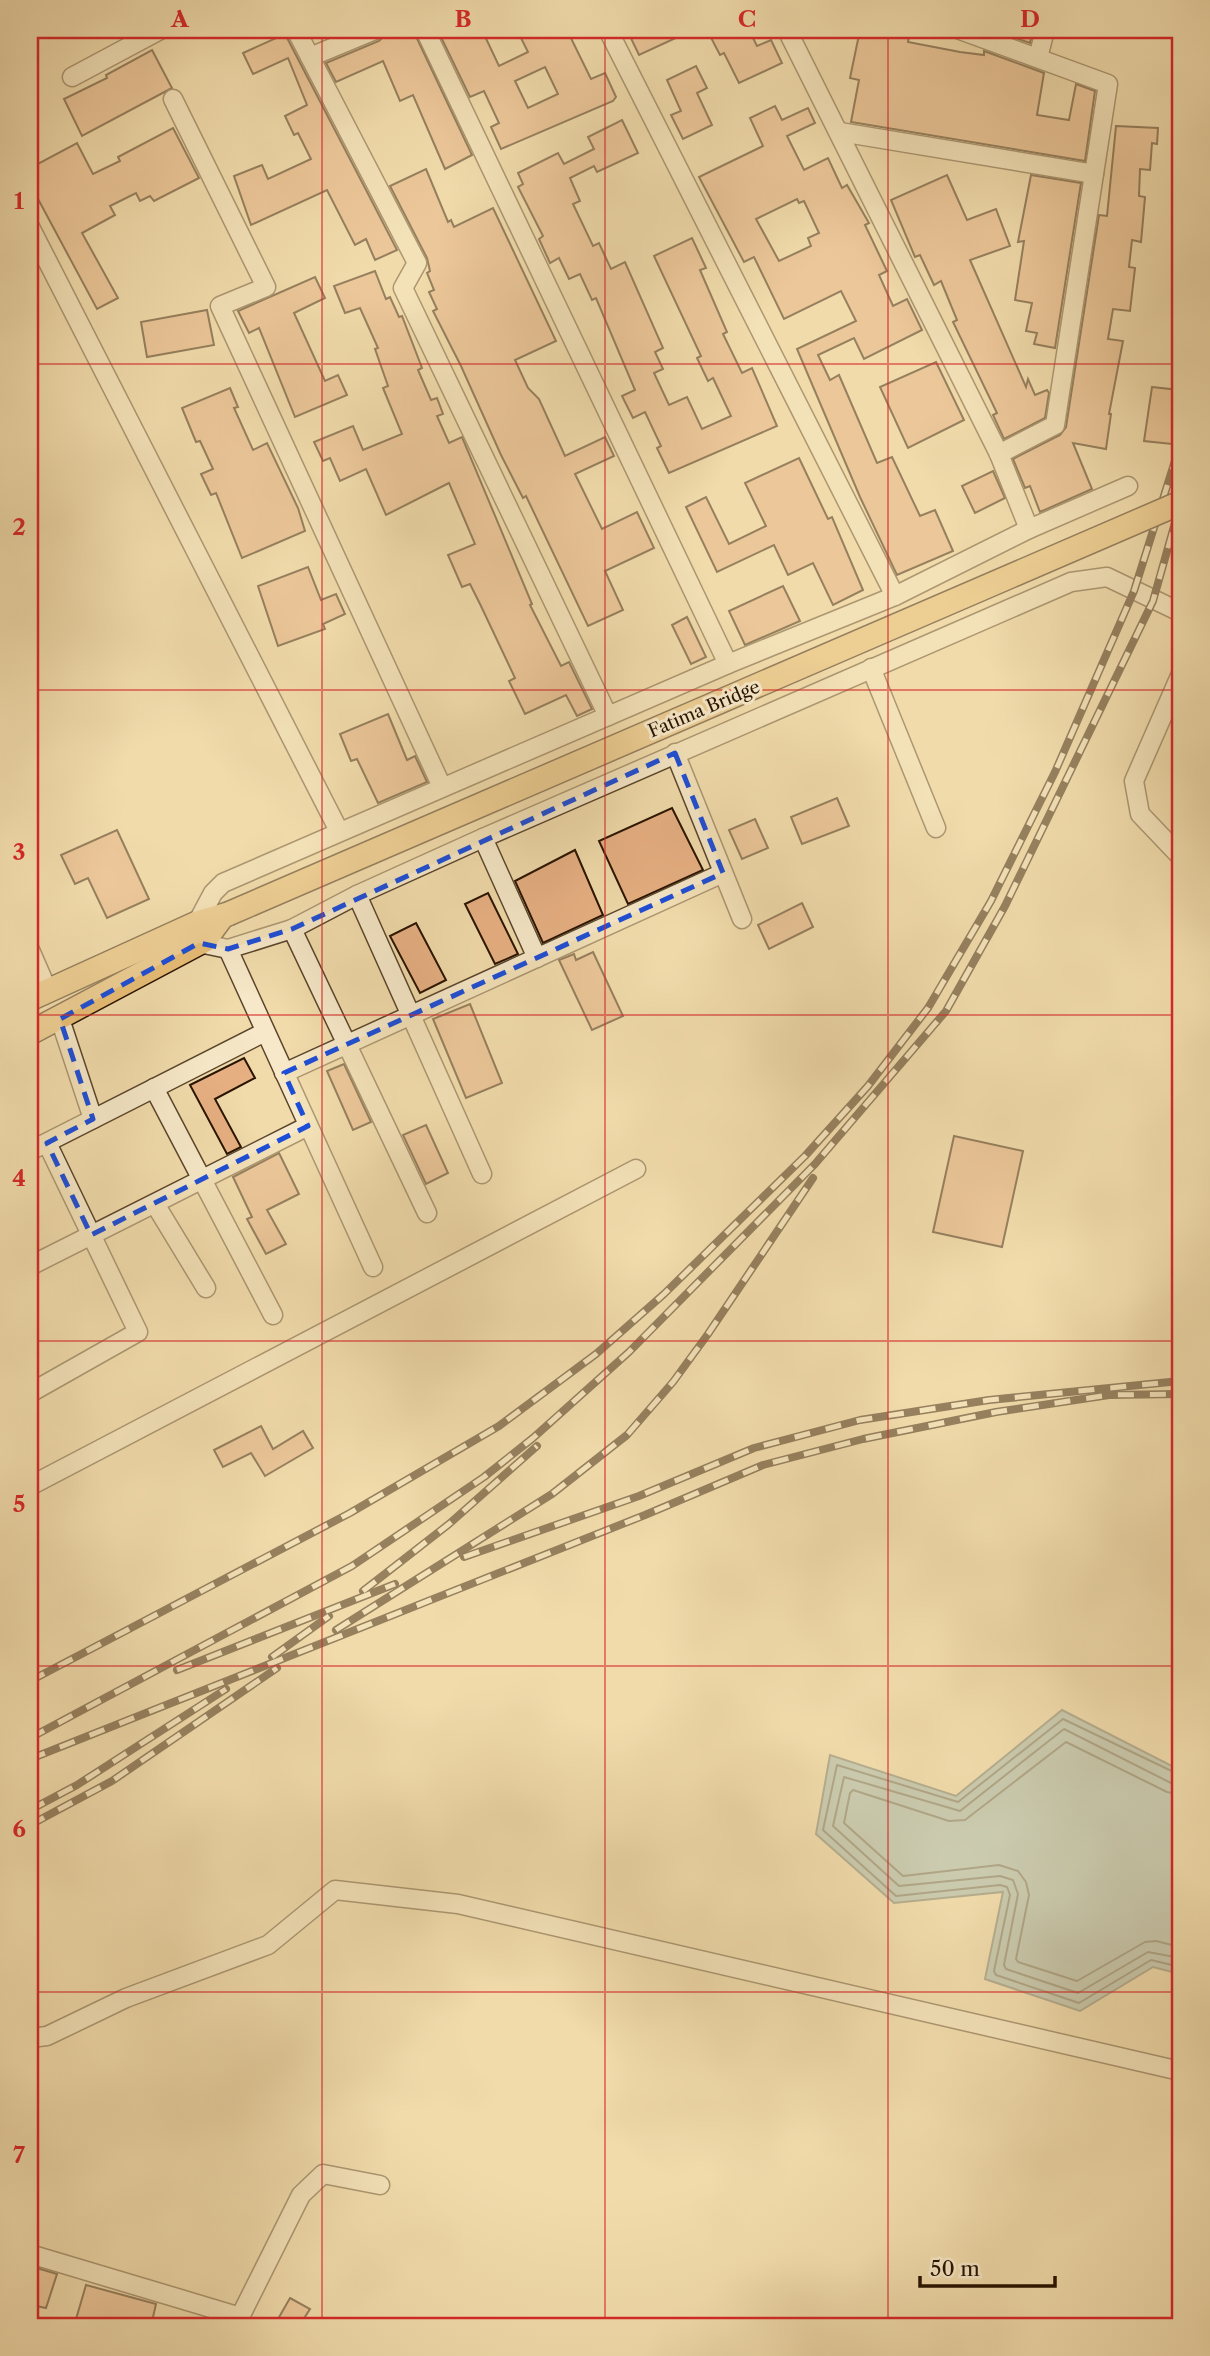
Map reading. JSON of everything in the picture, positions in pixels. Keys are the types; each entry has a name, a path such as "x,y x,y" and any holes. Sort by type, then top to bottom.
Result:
{"main road":[{"name":"Fatima Bridge","path":"198,933 225,916 1180,503"},
{"path":"38,994 198,933"},
{"path":"30,1033 60,1019 198,933"}],"street":[{"path":"72,78 160,30"},
{"path":"296,30 417,263 403,288 608,716"},
{"path":"310,57 375,30"},
{"path":"425,30 728,664"},
{"path":"608,30 895,596"},
{"path":"787,30 999,454 1030,529"},
{"path":"960,30 1108,84 1055,425 999,454"},
{"path":"1038,58 1045,30"},
{"path":"173,99 265,286 220,306 442,787"},
{"path":"840,132 1094,174"},
{"path":"30,227 339,831"},
{"path":"373,1267 228,949 198,933 212,893 223,883 339,831 728,664 895,596 1030,529 1128,486"},
{"path":"228,949 292,929 357,895 483,838 1071,582 1107,577 1180,612"},
{"path":"871,668 936,828"},
{"path":"1180,676 1134,781 1140,814 1180,856"},
{"path":"675,753 742,919"},
{"path":"483,838 537,958"},
{"path":"284,1073 723,873"},
{"path":"357,895 482,1174"},
{"path":"292,929 427,1213"},
{"path":"30,950 38,994"},
{"path":"60,1019 93,1119"},
{"path":"30,1152 265,1032"},
{"path":"154,1088 273,1315"},
{"path":"30,1266 308,1126"},
{"path":"30,1391 138,1332 47,1143"},
{"path":"30,1486 636,1169"},
{"path":"155,1204 206,1288"},
{"path":"30,2038 47,2036 126,1998 268,1945 335,1890 458,1904 1180,2071"},
{"path":"237,2325 301,2195 323,2174 380,2185"},
{"path":"30,2254 234,2315 237,2325"}],"highlighted area":[{"path":"675,753 723,873 284,1073 308,1126 91,1235 47,1143 93,1119 60,1019 199,943 228,949 292,929"}],"water":[{"path":"1062,1710 1180,1770 1180,1974 1153,1967 1080,2011 985,1979 1003,1892 894,1903 816,1834 830,1755 956,1796"}],"building":[{"path":"391,30 413,30 472,155 445,169 413,95 400,101 383,61 336,82 326,63 379,41"},
{"path":"451,30 482,30 499,66 528,52 517,30 567,30 591,79 605,73 616,97 613,101 501,149 491,127 499,123 484,91 470,97 440,35","holes":["545,67 558,94 528,108 515,81"]},
{"path":"627,30 693,30 639,55"},
{"path":"707,30 749,30 757,46 771,40 782,63 739,83 724,53 720,55"},
{"path":"860,30 910,30 908,42 984,55 984,51 1044,73 1037,115 1069,120 1076,84 1095,91 1085,161 851,122 859,80 850,78"},
{"path":"992,30 1033,30 1030,43"},
{"path":"285,34 397,250 375,260 366,239 355,245 327,190 251,225 234,176 262,165 268,179 311,159 298,133 294,135 285,116 307,105 288,58 253,74 243,53"},
{"path":"152,50 172,88 82,136 64,99 107,78 106,75"},
{"path":"696,66 707,88 697,93 712,125 683,139 671,115 681,111 667,80"},
{"path":"775,106 782,120 808,108 815,123 787,136 804,170 828,158 842,188 847,185 869,223 865,225 887,271 879,275 893,306 907,299 922,330 864,359 854,338 818,355 830,380 839,375 877,463 892,457 920,516 935,510 953,551 897,575 860,497 797,349 856,321 841,291 784,319 754,257 744,262 699,177 763,146 750,118","holes":["797,199 799,203 804,201 819,233 808,238 811,246 779,261 756,219"]},
{"path":"622,120 638,153 597,172 594,166 570,178 580,201 573,204 593,246 599,243 611,269 625,262 663,348 655,352 663,369 654,373 669,405 687,397 702,429 731,416 713,378 708,381 697,358 701,356 654,256 692,238 706,268 700,270 727,332 723,334 742,373 752,368 777,426 669,473 657,448 661,446 645,412 633,418 622,396 635,390 596,298 592,300 580,274 569,279 559,258 550,263 539,239 543,236 518,187 523,184 518,173 558,153 564,164 594,149 588,137"},
{"path":"1116,126 1158,128 1157,144 1152,143 1150,170 1140,169 1139,196 1145,197 1141,242 1132,240 1129,267 1135,268 1130,311 1113,309 1108,339 1123,341 1109,414 1106,449 1073,443 1092,489 1040,512 1030,486 1025,488 1013,459 1060,435 1066,427 1099,215 1107,216"},
{"path":"173,128 199,178 154,201 150,196 140,201 136,193 110,206 115,215 82,233 118,298 97,309 30,184 30,168 77,143 93,174 120,161 118,157"},
{"path":"426,169 448,222 451,220 454,227 493,208 556,341 515,360 528,388 539,399 565,456 605,437 614,456 575,474 602,529 637,512 654,548 605,571 623,610 588,626 526,496 523,498 501,455 433,311 437,309 429,292 434,290 427,273 430,271 427,258 390,186"},
{"path":"947,175 967,220 996,209 1010,246 970,260 1026,387 1028,379 1035,395 1047,390 1049,393 1045,418 1004,439 993,415 997,413 953,322 957,320 941,281 934,285 920,255 915,257 891,200"},
{"path":"1031,175 1081,183 1055,348 1034,344 1037,333 1026,331 1032,303 1015,300 1024,241 1018,242"},
{"path":"375,271 386,299 390,297 399,317 402,316 422,368 418,370 431,400 437,398 443,414 437,416 449,443 462,437 532,604 530,605 561,666 569,662 592,709 577,716 566,695 525,714 509,681 515,678 480,604 470,584 462,587 448,555 475,544 449,483 386,515 366,469 340,481 330,458 323,461 314,442 353,426 363,450 402,434 383,388 388,386 375,349 378,348 360,308 345,313 334,286"},
{"path":"315,277 325,298 294,313 325,381 338,375 347,395 295,417 259,328 249,333 238,311"},
{"path":"207,310 214,345 147,357 141,322"},
{"path":"936,362 964,420 908,448 880,387"},
{"path":"1152,387 1179,390 1172,444 1144,441"},
{"path":"230,388 238,407 234,408 253,450 267,443 298,508 305,531 242,558 216,493 211,495 201,474 213,469 200,441 196,442 182,408"},
{"path":"799,458 828,519 832,517 863,590 833,605 813,563 788,575 774,545 717,572 686,507 706,497 729,544 766,526 745,483"},
{"path":"993,471 1005,498 975,513 962,486"},
{"path":"308,567 321,600 336,594 345,614 323,624 325,629 278,646 258,586"},
{"path":"783,586 800,621 745,645 729,611"},
{"path":"687,617 706,657 691,664 672,625"},
{"path":"388,714 407,760 415,756 427,782 378,803 357,759 351,761 340,734"},
{"path":"837,798 849,826 802,844 791,817"},
{"path":"672,808 703,870 628,904 599,841"},
{"path":"755,819 768,848 742,859 729,830"},
{"path":"117,830 149,899 107,918 88,878 75,884 61,855"},
{"path":"575,850 603,915 543,943 515,881"},
{"path":"488,893 518,954 495,964 465,904"},
{"path":"802,903 813,927 769,949 758,925"},
{"path":"416,923 446,980 420,993 390,936"},
{"path":"593,952 623,1016 592,1030 559,960 574,954 576,960"},
{"path":"470,1004 502,1083 466,1098 433,1019"},
{"path":"244,1058 255,1078 215,1099 241,1147 227,1154 190,1085"},
{"path":"344,1064 371,1122 353,1130 327,1071"},
{"path":"426,1125 448,1173 426,1184 403,1135"},
{"path":"954,1136 1023,1151 1002,1247 933,1232"},
{"path":"279,1153 299,1194 267,1210 286,1244 266,1254 247,1219 252,1217 233,1177"},
{"path":"261,1426 273,1449 303,1431 313,1448 265,1476 251,1453 223,1467 214,1450"},
{"path":"30,2266 57,2274 46,2308 31,2305 34,2292 30,2291"},
{"path":"86,2285 156,2304 151,2326 126,2322 125,2326 95,2318 93,2326 74,2326"},
{"path":"290,2298 310,2309 299,2326 274,2326"}],"railway":[{"path":"30,1681 350,1513 499,1426 596,1354 664,1294 805,1156 868,1086 928,1008 991,901 1055,772 1134,591 1180,445"},
{"path":"30,1738 352,1566 484,1477 533,1438 629,1352 815,1164 946,1011 1005,906 1153,601 1180,505"},
{"path":"336,1630 552,1494 627,1435 673,1382 708,1334 813,1178"},
{"path":"464,1557 639,1496 754,1448 860,1420 989,1400 1180,1381"},
{"path":"30,1759 645,1515 763,1465 863,1439 996,1412 1109,1395 1180,1394"},
{"path":"363,1591 449,1524 537,1446"},
{"path":"177,1670 395,1584"},
{"path":"272,1657 329,1616"},
{"path":"30,1825 112,1781 277,1668"},
{"path":"30,1810 77,1785 226,1689"}]}
